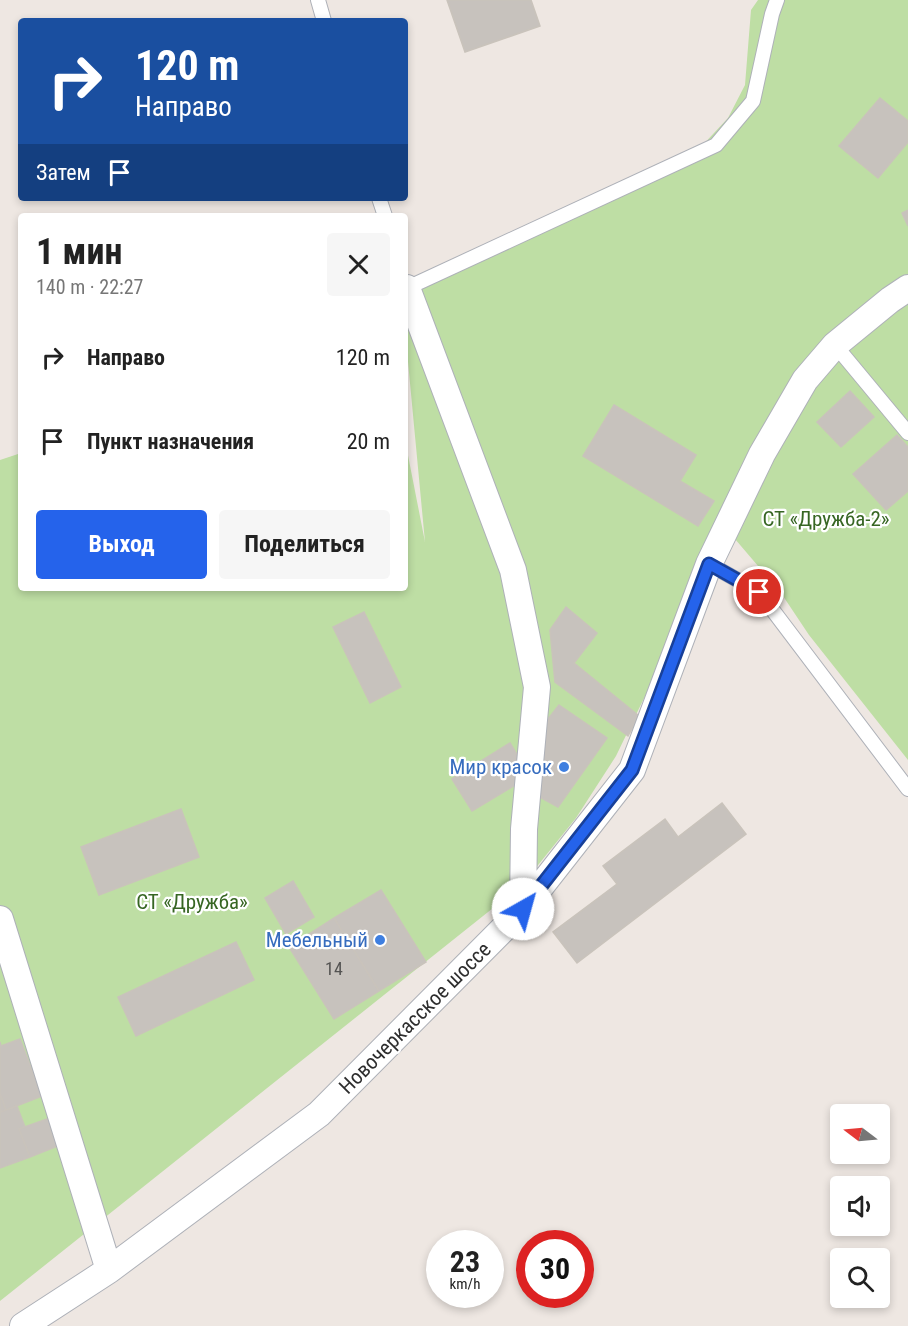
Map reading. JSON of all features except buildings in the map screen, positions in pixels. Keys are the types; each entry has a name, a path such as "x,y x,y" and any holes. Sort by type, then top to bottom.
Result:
{"street":[{"name":"Новочеркасское шоссе","path":"23,1326 109,1270 319,1114 523,909 632,770 709,564 762,454 805,380 835,345 908,288"},
{"path":"408,290 513,570 537,687 524,829 523,909"},
{"path":"0,919 109,1270"}],"lane":[{"path":"318,0 323,18"},
{"path":"408,284 716,146 753,101 777,0"},
{"path":"835,345 908,433"},
{"path":"709,564 759,592 908,789"}],"green space":[{"name":"СТ «Дружба»","path":"758,0 908,0 908,760 809,635 781,593 735,539 709,564 616,756 576,818 522,885 0,1301 0,460 18,454 18,591 408,591 408,455 425,542 408,362 408,288 685,164 728,118 745,85 751,10"}],"place":[{"name":"Мир красок","path":"564,767"},
{"name":"Мебельный","path":"380,940"}],"route":[{"path":"523,909 632,770 709,564 759,592"}],"park label":[{"name":"СТ «Дружба-2»","path":"826,519"}]}
